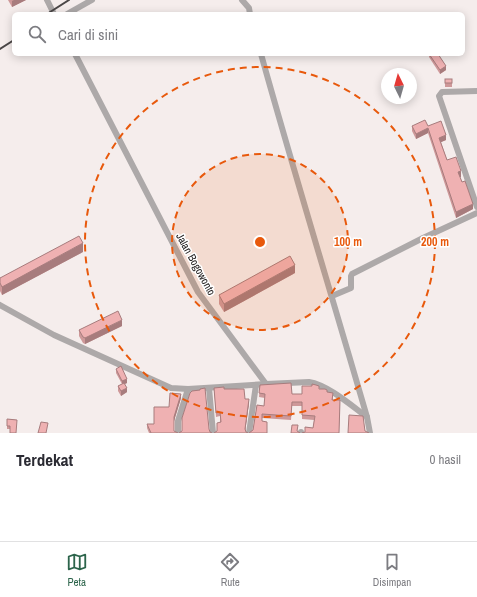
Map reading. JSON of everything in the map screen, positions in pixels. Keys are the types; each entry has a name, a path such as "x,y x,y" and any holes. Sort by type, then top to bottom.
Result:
{"street":[{"path":"47,0 53,12"},
{"path":"71,12 92,0"},
{"path":"242,0 249,8 250,12"},
{"name":"Jalan Bogowonto","path":"76,56 198,292 266,384"},
{"path":"262,56 283,134 367,417 370,433"},
{"path":"477,90 444,92 439,96 477,207"},
{"path":"332,296 351,288 352,274 423,238 477,213"},
{"path":"0,305 54,334 171,388 188,389 266,384 312,383 332,392 367,417"},
{"path":"249,433 256,385"},
{"path":"209,388 213,433"},
{"path":"178,433 178,421 188,389"}],"building":[{"path":"430,56 439,56 446,66 440,70"},
{"path":"445,79 452,79 452,83 445,83"},
{"path":"425,120 428,126 441,121 446,135 439,138 447,160 456,157 461,171 458,172 462,182 465,181 473,204 456,212 428,128 416,134 412,126"},
{"path":"79,236 83,243 2,287 0,278"},
{"path":"290,256 295,265 224,304 219,295"},
{"path":"118,311 122,320 85,338 83,337 79,330"},
{"path":"121,366 127,379 122,381 116,369"},
{"path":"124,383 127,388 121,391 118,386"},
{"path":"291,383 292,394 302,394 302,386 312,386 312,384 319,386 319,389 325,389 327,392 333,393 332,400 340,400 339,433 302,433 305,432 305,427 313,428 315,416 302,415 302,402 292,402 291,416 262,414 262,421 267,422 267,433 249,433 253,430 257,405 264,406 265,394 259,393 260,385"},
{"path":"224,387 224,389 244,389 245,399 249,399 245,429 248,433 214,433 217,431 217,423 221,422 220,412 216,413 214,388"},
{"path":"205,388 209,429 212,433 179,433 182,431 182,418 190,393 192,391"},
{"path":"170,393 181,394 174,417 174,431 178,433 151,433 147,424 154,424 154,407 169,407"},
{"path":"349,415 363,416 365,431 369,433 348,433"},
{"path":"7,419 17,420 16,433 10,433 10,426 7,426"},
{"path":"41,422 48,423 46,433 38,433"},
{"path":"292,425 298,425 297,431 300,433 291,433"}],"railway":[{"path":"50,12 69,0"},
{"path":"0,49 12,41"}]}
